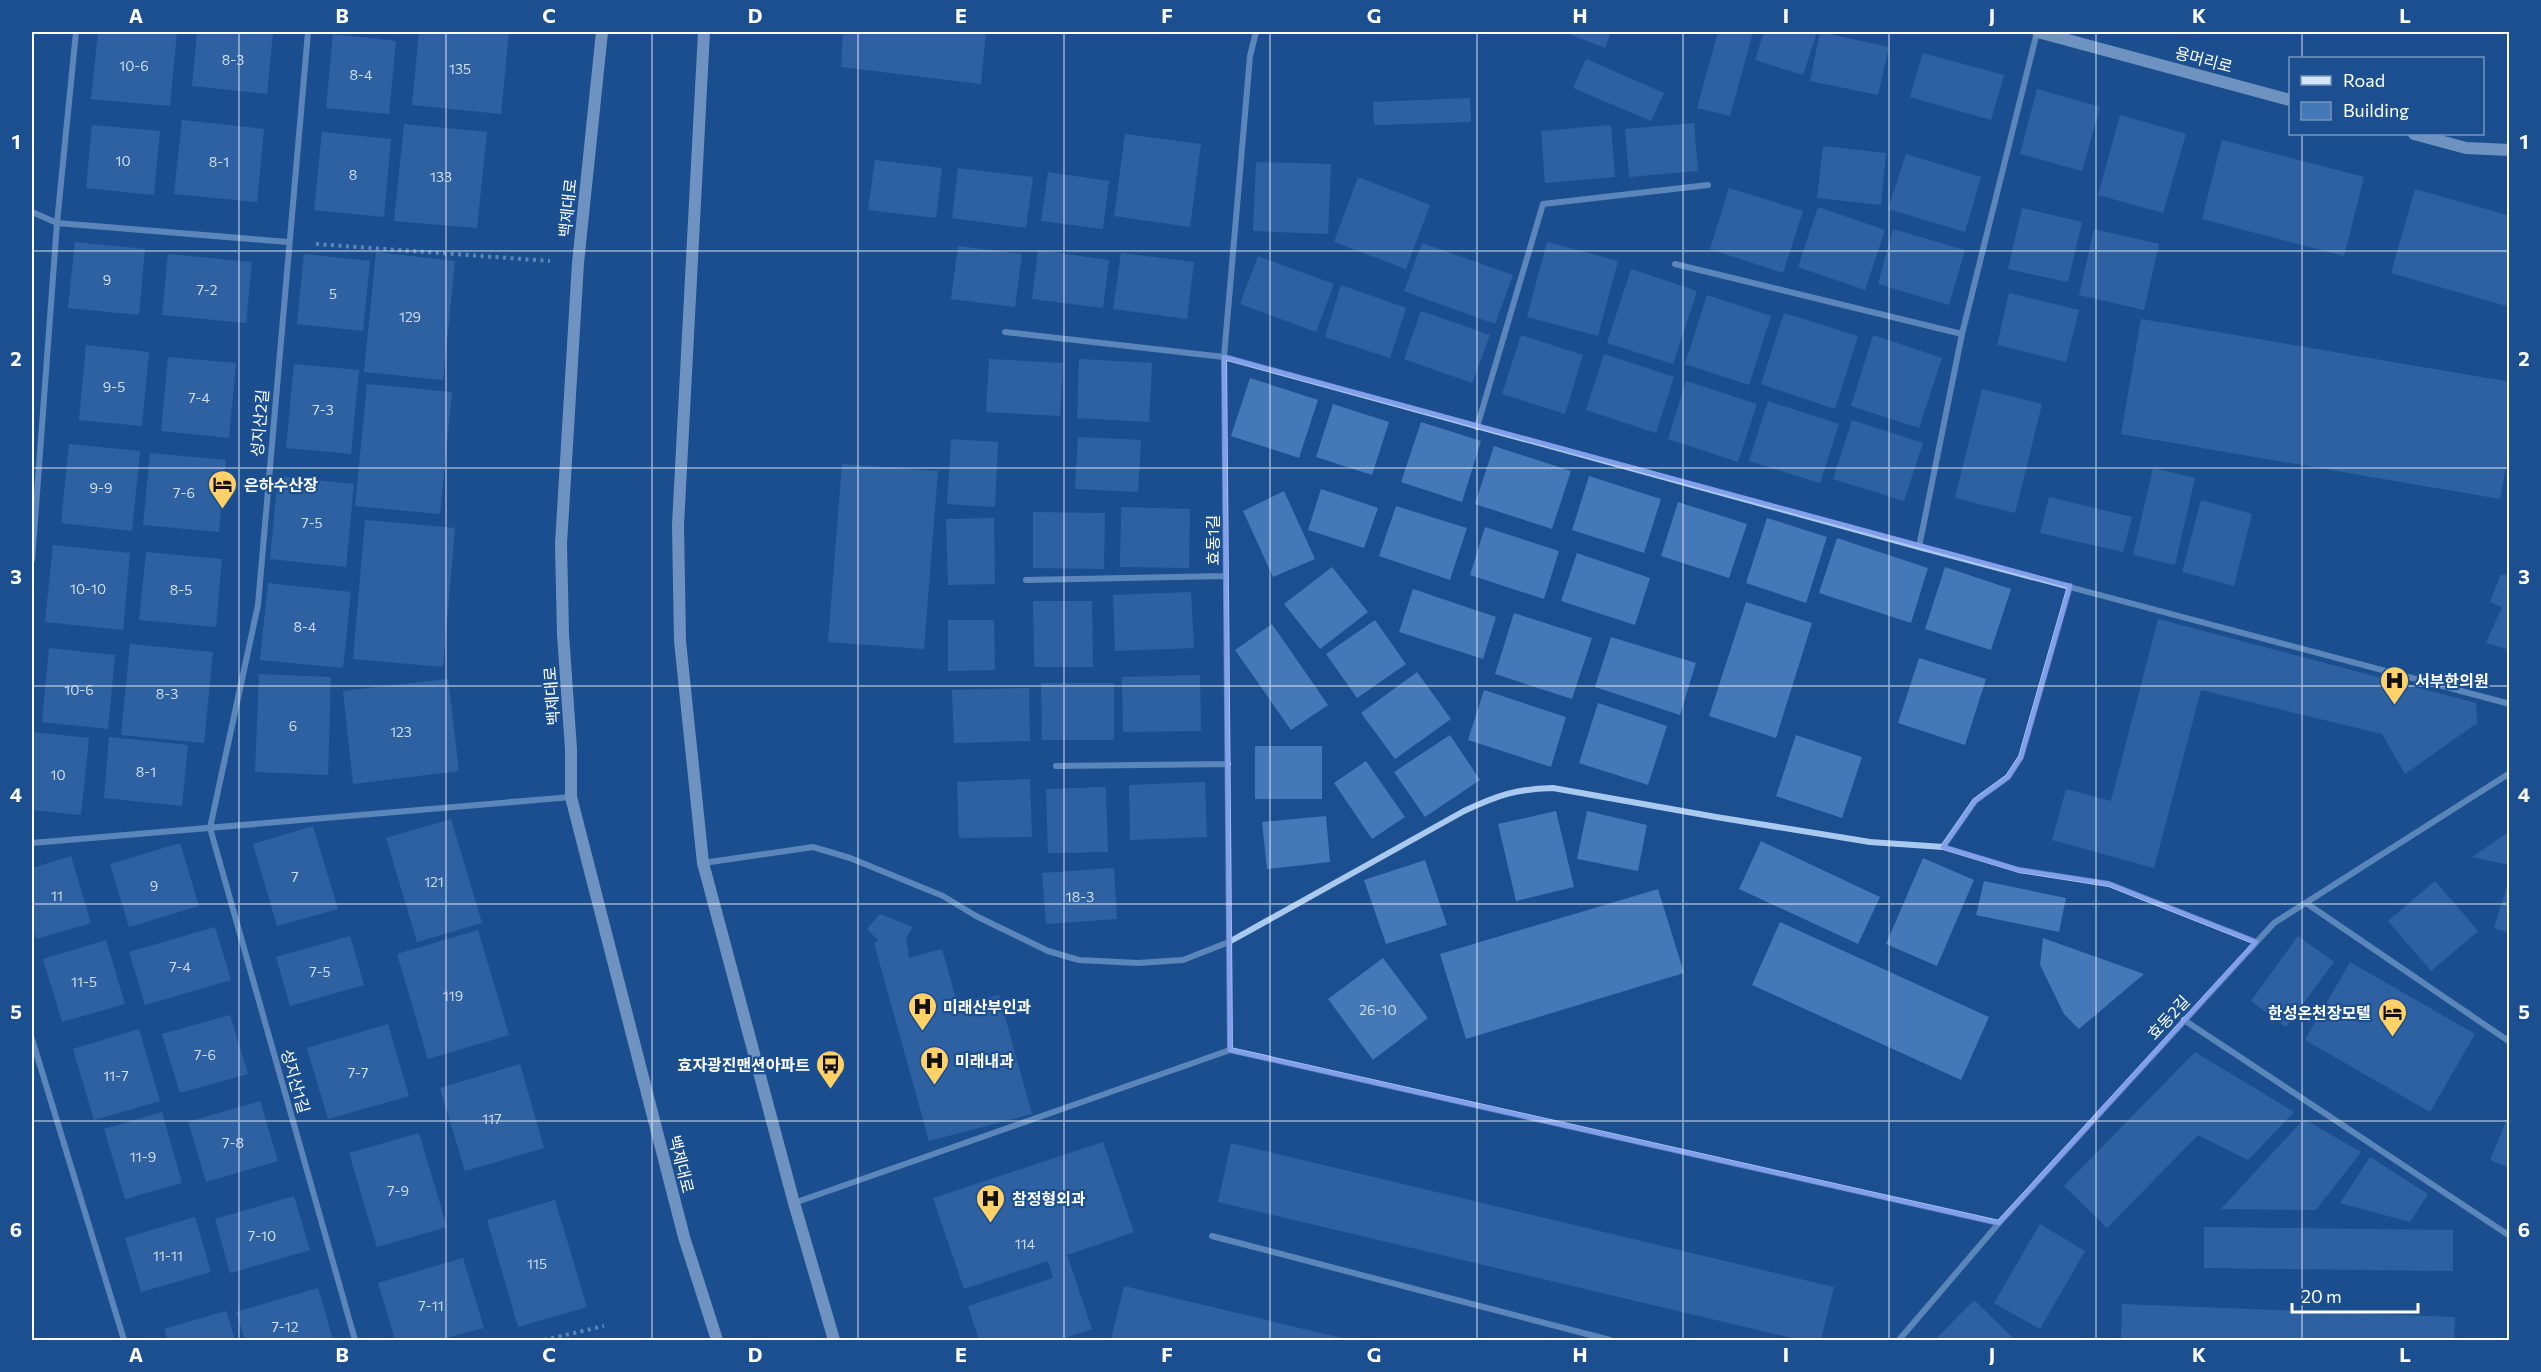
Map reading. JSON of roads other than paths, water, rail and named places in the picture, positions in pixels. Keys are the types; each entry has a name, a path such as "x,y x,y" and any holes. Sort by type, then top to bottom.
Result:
{"street":[{"path":"32,559 57,224 76,32"},
{"name":"성지산2길","path":"258,605 308,32"},
{"name":"백제대로","path":"602,32 578,263 561,544 563,634 571,749 571,797 684,1237 717,1341"},
{"path":"704,32 678,525 680,641 703,863 794,1203 834,1341"},
{"name":"효동1길","path":"1230,1050 1224,357 1250,56 1256,32"},
{"path":"1919,547 1962,334 2038,32"},
{"name":"용머리로","path":"2038,32 2289,100"},
{"path":"2418,135 2466,148 2510,150"},
{"path":"1477,426 1543,204 1708,185"},
{"path":"32,212 57,224 288,242"},
{"path":"1676,264 1962,334"},
{"path":"1005,332 1224,357 1919,547 2510,704"},
{"path":"1026,580 1225,576"},
{"path":"1943,847 1975,801 2008,777 2021,757 2070,586"},
{"name":"성지산1길","path":"258,605 210,828 355,1341"},
{"path":"1056,766 1228,764"},
{"name":"효동2길","path":"1899,1341 1999,1222 2274,922 2510,773"},
{"path":"703,863 813,847 850,858 943,896 976,916 1048,951 1079,960 1138,963 1183,960 1229,942 1464,811 1501,794 1526,789 1553,788 1870,842 1943,847 2019,870 2109,884 2256,942"},
{"path":"32,843 571,797"},
{"path":"2306,903 2510,1042"},
{"path":"2184,1020 2510,1236"},
{"path":"32,1039 124,1341"},
{"path":"794,1203 1230,1050 1999,1222"},
{"path":"1212,1236 1610,1341"}],"place":[{"name":"은하수산장","path":"223,510"},
{"name":"서부한의원","path":"2394,706"},
{"name":"미래산부인과","path":"922,1032"},
{"name":"한성온천장모텔","path":"2392,1038"},
{"name":"미래내과","path":"934,1086"},
{"name":"효자광진맨션아파트","path":"831,1090"},
{"name":"참정형외과","path":"991,1224"}]}
